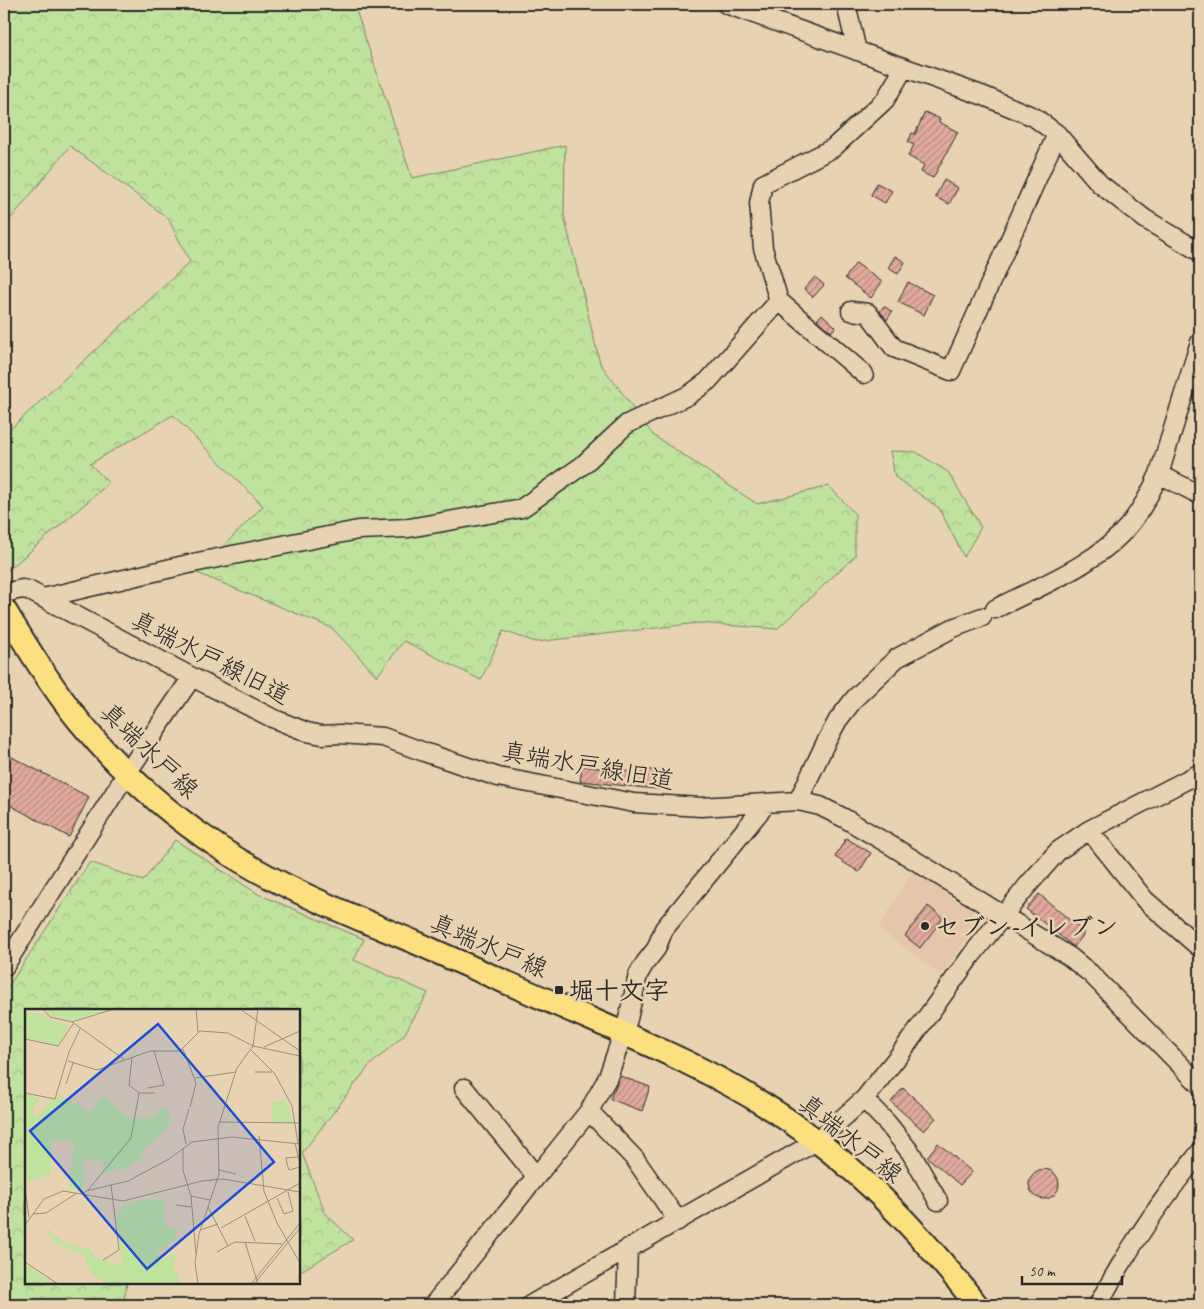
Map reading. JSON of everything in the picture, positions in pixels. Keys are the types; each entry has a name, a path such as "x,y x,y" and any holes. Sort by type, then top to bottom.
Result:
{"main road":[{"name":"真端水戸線","path":"4,609 79,721 127,773 156,799 212,842 287,887 678,1057 721,1079 774,1111 817,1141 885,1200 921,1238 977,1305"}],"street":[{"path":"726,4 1013,107 1034,117 1057,134 1100,184 1145,219 1200,252"},
{"path":"846,4 857,51"},
{"path":"864,374 779,301 763,248 759,204 763,184 833,148 885,100 904,68"},
{"path":"851,312 868,313 894,348 951,371 1057,134"},
{"path":"42,598 193,563 358,530 409,528 522,508 583,465 628,424 689,395 708,381 779,301"},
{"path":"798,801 838,720 855,698 897,658 1069,571 1110,545 1130,525 1159,474 1200,342"},
{"path":"1159,474 1200,495"},
{"name":"真端水戸線旧道","path":"4,593 22,589 28,590 272,718 307,732 322,735 340,734 383,737 498,776 634,803 701,807 798,801 820,806 844,818 1070,957 1090,974 1200,1085"},
{"path":"4,967 127,773 192,677"},
{"path":"530,1305 817,1141 864,1098 900,1054 971,956 1058,851 1089,830 1200,773"},
{"path":"433,1305 589,1111 608,1077 628,1019 638,975 656,949 664,929 766,804"},
{"path":"1089,830 1145,900 1200,948"},
{"path":"464,1088 536,1176"},
{"path":"864,1098 911,1153 938,1201"},
{"path":"589,1111 634,1159 678,1221"},
{"path":"1098,1305 1118,1267 1161,1202 1200,1152"},
{"path":"626,1305 628,1248"}],"shaded area":[{"path":"915,866 972,903 973,931 940,975 879,928"}],"green space":[{"path":"4,4 354,4 412,178 565,145 564,216 600,363 653,435 757,504 829,486 855,514 855,556 777,629 698,623 536,642 503,631 481,680 404,641 377,676 332,628 197,573 263,506 173,415 90,464 109,483 4,574 4,435 190,262 168,218 70,146 4,227"},
{"path":"890,451 916,452 948,472 981,527 964,557 939,508 895,477"},
{"path":"175,840 258,894 364,939 354,960 428,993 404,1035 369,1066 302,1153 325,1213 353,1240 300,1271 300,1009 25,1009 25,1284 127,1284 123,1305 4,1305 4,993 90,862 143,881"}],"building":[{"path":"925,112 940,119 939,122 958,132 933,178 921,172 924,165 908,156 914,145 908,142 912,133 915,134"},
{"path":"944,180 958,188 949,204 935,197"},
{"path":"877,183 892,191 885,203 871,195"},
{"path":"895,256 905,262 898,274 888,268"},
{"path":"856,263 882,282 871,298 845,278"},
{"path":"815,277 824,285 813,297 804,289"},
{"path":"908,282 933,295 924,315 898,302"},
{"path":"884,306 892,312 887,320 880,311"},
{"path":"822,314 836,327 831,332 817,320"},
{"path":"4,753 89,797 69,837 4,802"},
{"path":"582,766 643,773 643,769 667,772 665,790 580,781"},
{"path":"846,838 871,853 859,872 835,857"},
{"path":"1039,894 1085,933 1074,947 1026,909"},
{"name":"セブン-イレブン","path":"928,906 943,918 920,948 905,936"},
{"path":"620,1076 650,1087 642,1111 610,1099"},
{"path":"903,1088 936,1118 924,1131 891,1102"},
{"path":"938,1143 972,1172 960,1185 927,1157"},
{"path":"1044,1169 1050,1170 1058,1178 1058,1190 1050,1198 1044,1199 1038,1198 1030,1190 1029,1184 1030,1178 1038,1170"}],"place":[{"name":"セブン-イレブン","path":"925,926"},
{"name":"堀十文字","path":"559,990"}]}
